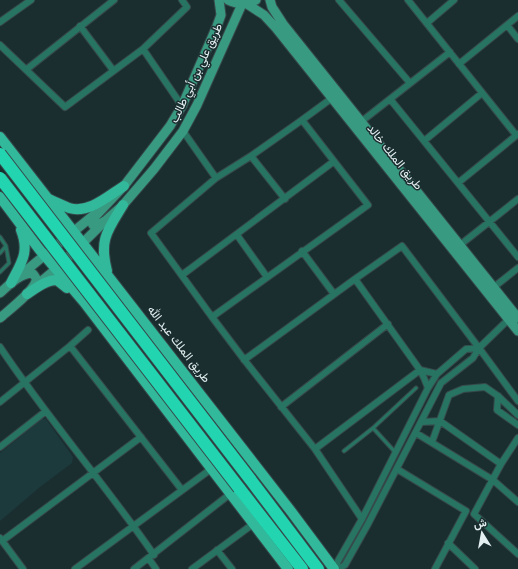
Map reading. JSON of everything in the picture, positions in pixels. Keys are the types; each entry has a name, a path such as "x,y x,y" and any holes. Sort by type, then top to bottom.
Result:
{"highway":[{"path":"0,154 318,569"},
{"path":"0,178 294,569"},
{"path":"234,491 302,569"}],"main road":[{"name":"طريق علي بن أبي طالب","path":"105,221 96,226 93,225 92,221 124,186 162,137 182,106 221,15 220,0"},
{"name":"طريق الملك خالد","path":"228,0 244,4 264,15 276,28 513,318"},
{"path":"244,4 256,0"},
{"name":"طريق الملك خالد","path":"271,3 283,24 494,287 513,318 518,331"},
{"path":"264,15 264,8 271,3"},
{"name":"طريق علي بن أبي طالب","path":"0,318 56,269 123,205 154,169 183,131 197,105 244,4"},
{"name":"طريق الملك عبد الله","path":"0,137 336,569"},
{"path":"48,199 69,208 88,208 124,186"},
{"path":"0,197 56,269 84,302 211,469 234,491 253,524 288,569"},
{"path":"16,217 38,230 49,226 55,216 48,199"},
{"path":"109,276 103,249 105,235 123,205"},
{"name":"طريق علي بن أبي طالب","path":"0,293 73,231 103,208"},
{"path":"10,283 24,258 26,248 16,217"},
{"path":"84,302 72,275 78,264 89,261 109,276"},
{"name":"طريق علي بن أبي طالب","path":"10,283 27,273 32,273 35,276 36,281 27,294"},
{"path":"27,294 45,283 57,280 84,302"},
{"path":"250,479 328,569"}],"street":[{"path":"0,22 31,0"},
{"path":"27,69 114,0"},
{"path":"0,44 65,107 143,49 187,7 182,0"},
{"path":"339,0 410,84"},
{"path":"408,0 482,93 517,134 458,183"},
{"path":"427,23 454,0"},
{"path":"459,64 518,16"},
{"path":"507,25 518,39"},
{"path":"80,26 113,70"},
{"path":"143,49 182,106"},
{"path":"362,121 450,52"},
{"path":"424,141 482,93"},
{"path":"332,98 252,156 216,178 151,233 244,360 315,449 362,519"},
{"path":"390,99 518,257"},
{"path":"212,317 368,204 333,162 302,120"},
{"path":"183,131 216,178"},
{"path":"252,156 284,199"},
{"path":"182,275 333,162"},
{"path":"460,245 518,200"},
{"path":"237,235 267,277"},
{"path":"244,360 402,246 518,402"},
{"path":"302,251 334,294"},
{"path":"494,287 518,268"},
{"path":"355,279 420,370 428,388"},
{"path":"336,569 345,565 422,422 441,383 473,358 479,348 513,318"},
{"path":"281,406 388,324"},
{"path":"0,402 88,330"},
{"path":"70,346 182,490"},
{"path":"0,347 24,383 134,526 156,569"},
{"path":"336,569 338,561 362,519 428,388 437,374 466,349 479,348"},
{"path":"420,370 437,374"},
{"path":"315,449 420,370"},
{"path":"432,442 449,395 464,389 485,387 498,396 518,414"},
{"path":"498,396 497,410 518,425"},
{"path":"0,446 46,411"},
{"path":"422,422 440,420 501,464"},
{"path":"416,433 493,480 518,502"},
{"path":"23,569 1,540 141,437"},
{"path":"518,438 501,464 474,514 518,554"},
{"path":"74,569 211,469"},
{"path":"396,470 466,511 435,569"},
{"path":"134,569 234,491"},
{"path":"192,569 253,524"},
{"path":"448,543 475,569"},
{"path":"217,550 232,569"}],"lane":[{"path":"0,237 6,246 9,262 0,272"},
{"path":"0,253 6,246"},
{"path":"344,450 373,428 416,388"},
{"path":"373,428 396,452"}],"shaded area":[{"path":"42,419 46,419 73,457 72,463 40,487 0,521 0,453"}]}
